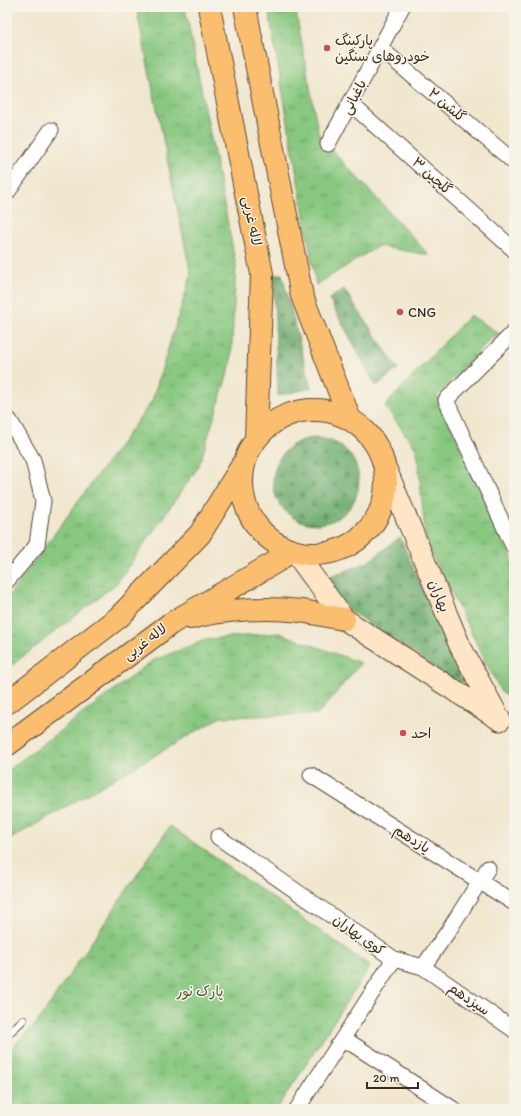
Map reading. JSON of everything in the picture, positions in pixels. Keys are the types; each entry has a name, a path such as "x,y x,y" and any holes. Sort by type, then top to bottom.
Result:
{"main road":[{"name":"لاله غربی","path":"209,7 262,274 256,438"},
{"path":"244,7 302,296 349,418"},
{"path":"7,703 119,617 200,534 244,461 249,449 256,438 270,423 289,413 309,409 329,410 349,418 366,431 379,448 386,469 386,494 378,517 363,536 342,549 318,555 292,551 273,542 257,526 246,506 242,484 244,461"},
{"name":"بهاران","path":"386,469 460,646 507,725"},
{"name":"لاله غربی","path":"7,745 170,624 292,551"},
{"name":"بهاران","path":"292,551 344,619 507,725"},
{"path":"170,624 204,614 266,609 302,611 344,619"}],"street":[{"name":"باغبانی","path":"328,144 402,7"},
{"name":"گلشن ۲","path":"380,48 514,162"},
{"name":"گلچین ۳","path":"350,103 514,250"},
{"path":"7,192 51,130"},
{"path":"512,339 446,400 514,548"},
{"path":"7,418 33,460 43,501 37,545 7,581"},
{"name":"یازدهم","path":"311,775 514,903"},
{"name":"کوی بهاران","path":"218,837 394,959 297,1109"},
{"path":"423,968 488,868"},
{"name":"سیزدهم","path":"394,959 423,968 514,1030"},
{"path":"343,1038 453,1109"}],"lane":[{"path":"7,1035 23,1020"}],"green space":[{"path":"136,7 185,7 236,265 231,363 199,466 117,583 7,669 7,597 152,401 191,275"},
{"path":"268,7 295,7 319,136 429,255 378,246 316,285"},
{"path":"282,274 311,388 278,396 273,275"},
{"path":"344,289 398,369 376,386 329,299"},
{"path":"470,315 508,339 492,337 437,396 514,563 514,701 501,692 426,543 417,450 385,406"},
{"path":"316,438 332,441 340,445 352,457 356,465 359,481 356,497 352,505 340,517 332,521 316,524 300,521 292,517 280,505 276,497 273,481 276,465 280,457 292,445 300,441"},
{"path":"400,537 465,688 350,611 325,579 368,562"},
{"path":"279,633 361,663 318,714 221,717 7,841 7,771 152,661 207,639"},
{"name":"پارک نور","path":"170,826 370,966 277,1109 7,1109 7,1052 37,1023"}],"place":[{"name":"پارکینگ خودروهای سنگین","path":"327,48"},
{"name":"CNG","path":"400,312"},
{"name":"احد","path":"403,733"}]}
